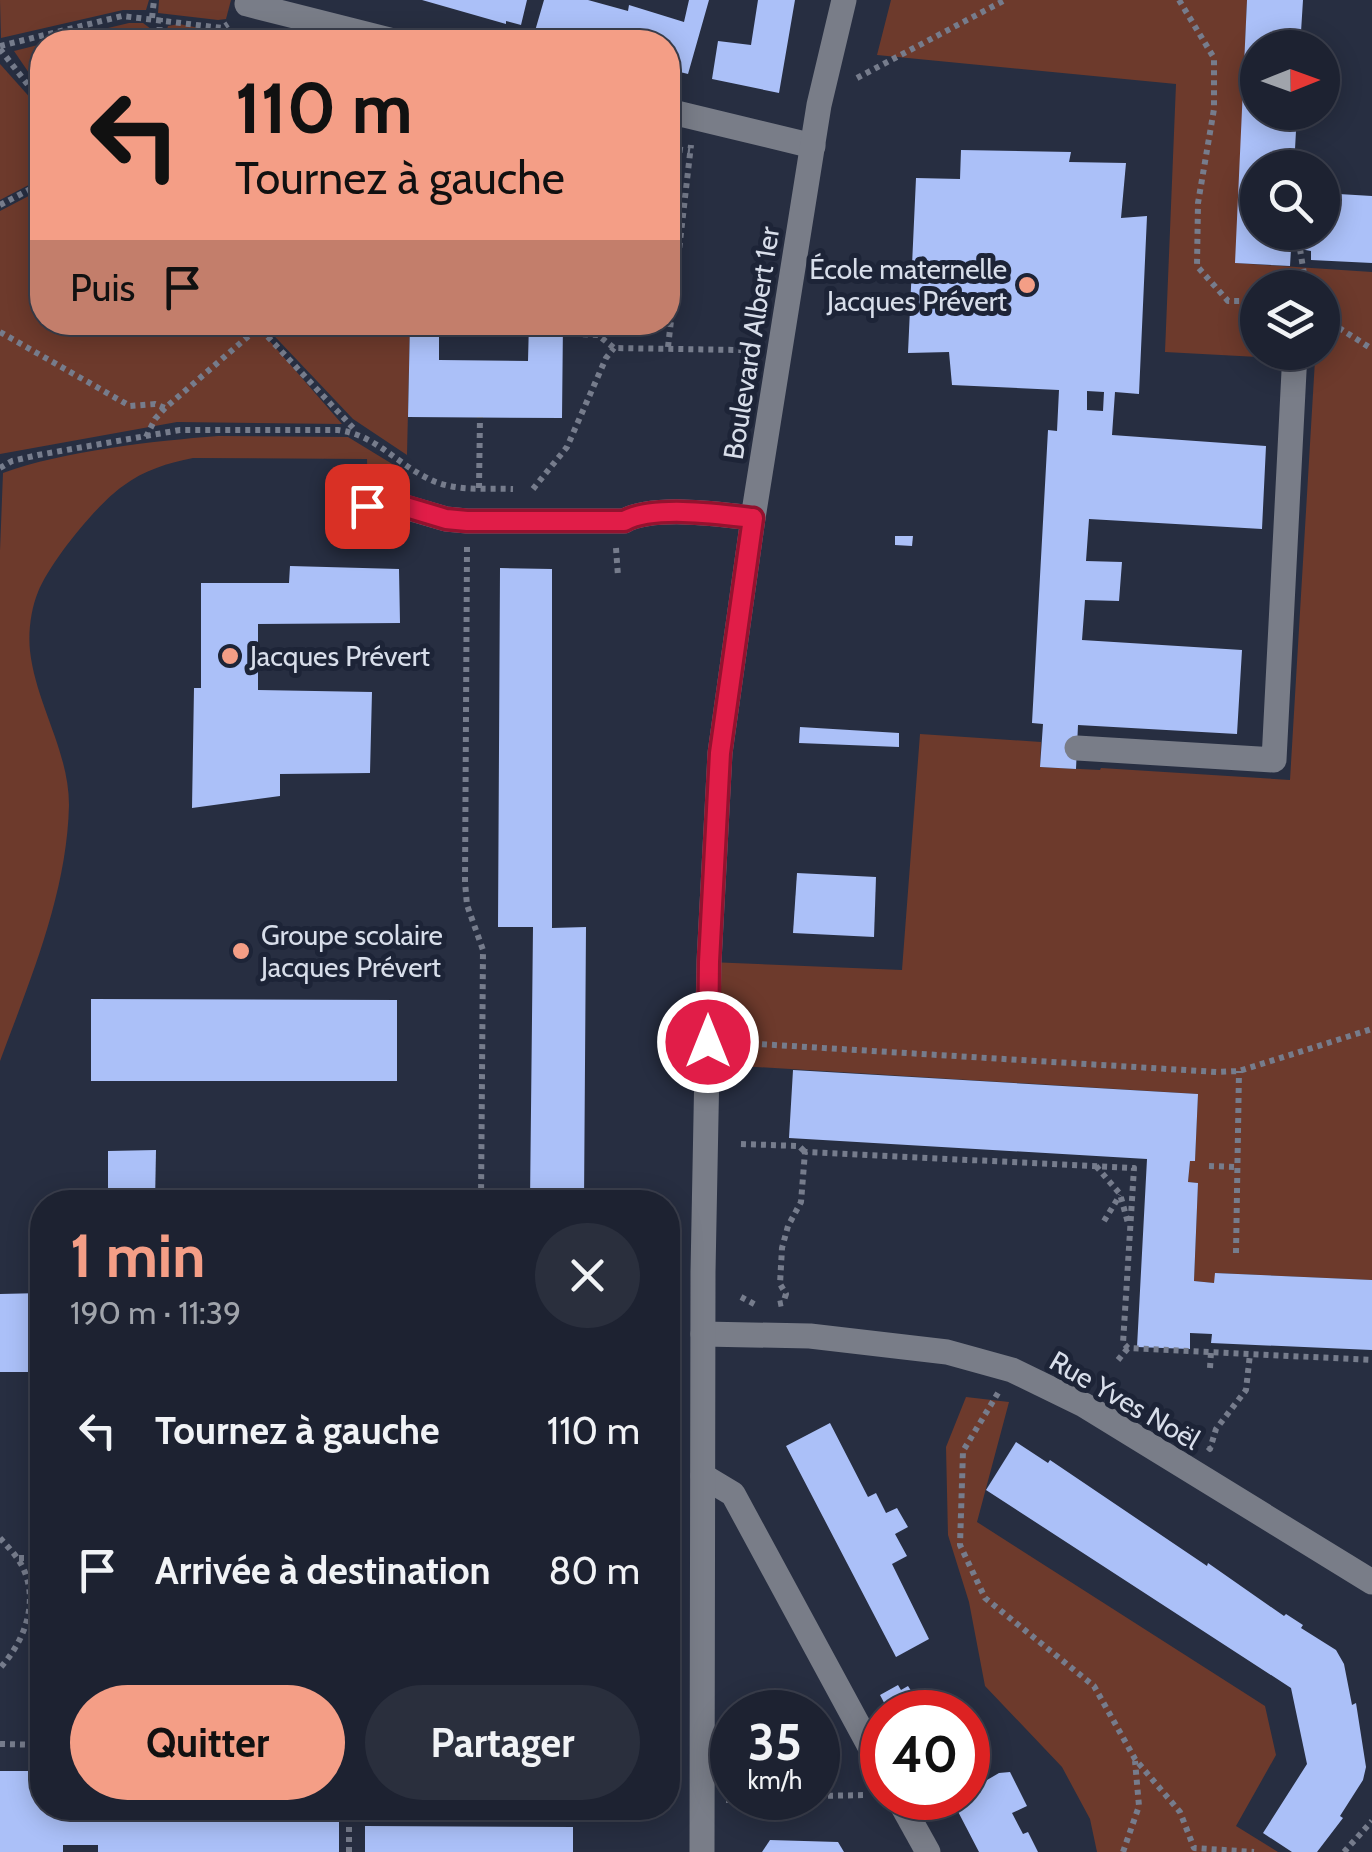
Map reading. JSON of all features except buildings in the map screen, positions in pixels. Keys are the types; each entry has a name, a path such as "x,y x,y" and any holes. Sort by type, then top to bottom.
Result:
{"street":[{"name":"Boulevard Albert 1er","path":"702,1852 702,1334 715,820 724,710 753,518 819,105 844,0"},
{"path":"247,4 350,30"},
{"path":"680,114 813,146"},
{"path":"1077,748 1274,760 1293,370"},
{"path":"367,506 406,507 467,521 624,521 636,514 753,518"},
{"name":"Rue Yves Noël","path":"702,1334 830,1338 947,1352 1012,1370 1084,1405 1372,1582"},
{"path":"704,1476 733,1494 860,1728"},
{"path":"904,1820 928,1852"}],"path":[{"path":"154,0 158,30"},
{"path":"857,78 1005,0"},
{"path":"1180,0 1214,58 1214,109 1198,203 1197,266 1228,302 1240,302"},
{"path":"69,30 122,16 222,28 234,21 247,4"},
{"path":"30,40 0,48 30,87"},
{"path":"680,150 690,151 680,238"},
{"path":"0,205 30,190"},
{"path":"1340,329 1372,350"},
{"path":"0,332 130,406 155,404 165,408"},
{"path":"146,436 155,418 247,335"},
{"path":"269,335 358,432 426,478 459,488 551,489"},
{"path":"598,335 614,348 741,350"},
{"path":"668,347 669,335"},
{"path":"533,489 567,447 614,348"},
{"path":"479,488 480,417"},
{"path":"0,468 38,455 180,430 358,432"},
{"path":"467,521 465,882 467,905 483,950 481,1190"},
{"path":"742,1043 1239,1071 1372,1029"},
{"path":"1236,1253 1239,1071"},
{"path":"742,1144 798,1146 805,1152 1134,1168 1123,1343 1128,1348 1372,1360"},
{"path":"741,1297 755,1306 783,1304 786,1294 780,1284 782,1248 800,1202 805,1152"},
{"path":"1096,1166 1120,1194 1129,1229"},
{"path":"1209,1166 1236,1167"},
{"path":"1104,1221 1120,1194"},
{"path":"1118,1360 1128,1348"},
{"path":"1210,1368 1211,1352"},
{"path":"1195,1439 1210,1449 1216,1429 1246,1390 1250,1354"},
{"path":"1012,1370 963,1451 960,1545 985,1598 1094,1686 1135,1759 1180,1812 1194,1848 1254,1852"},
{"path":"0,1538 18,1558 27,1581 28,1616 15,1651 0,1668"},
{"path":"18,1558 30,1558"},
{"path":"0,1744 30,1744"},
{"path":"1123,1852 1139,1806 1135,1759"},
{"path":"349,1852 350,1820"},
{"path":"1344,1852 1372,1821"}],"shaded area":[{"path":"0,0 149,0 146,10 123,10 1,38"},
{"path":"159,0 231,0 226,19 218,20 158,13"},
{"path":"891,0 1247,0 1246,30 1240,30 1242,130 1236,263 1372,272 1372,1280 1216,1273 1214,1283 1194,1281 1198,1183 1188,1182 1190,1161 1195,1160 1198,1094 708,1064 709,962 902,970 920,734 1041,742 1040,767 1290,780 1314,370 1340,370 1340,270 1240,270 1240,356 1165,352 1176,84 877,55"},
{"path":"143,23 152,30 100,30"},
{"path":"179,24 210,30 167,30 168,26"},
{"path":"30,47 30,74 14,51"},
{"path":"0,64 30,98 30,184 0,200"},
{"path":"30,195 30,335 264,335 342,424 177,422 0,454 0,211"},
{"path":"273,335 410,335 407,455 353,419"},
{"path":"218,436 348,437 407,473 407,498 368,495 367,459 193,458 156,468 123,486 100,506 63,550 36,599 29,644 33,671 68,785 67,838 45,936 0,1061 3,473 81,453"},
{"path":"966,1397 1009,1402 977,1522 1265,1706 1276,1755 1236,1826 1278,1852 1097,1852 1090,1819 1062,1767 985,1686 969,1602 948,1535 946,1447"}],"place":[{"name":"École maternelle Jacques Prévert","path":"1027,285"},
{"name":"Jacques Prévert","path":"230,656"},
{"name":"Groupe scolaire Jacques Prévert","path":"241,951"}],"route":[{"path":"367,506 406,507 467,521 624,521 636,514 753,518 720,753 708,1042"}]}
